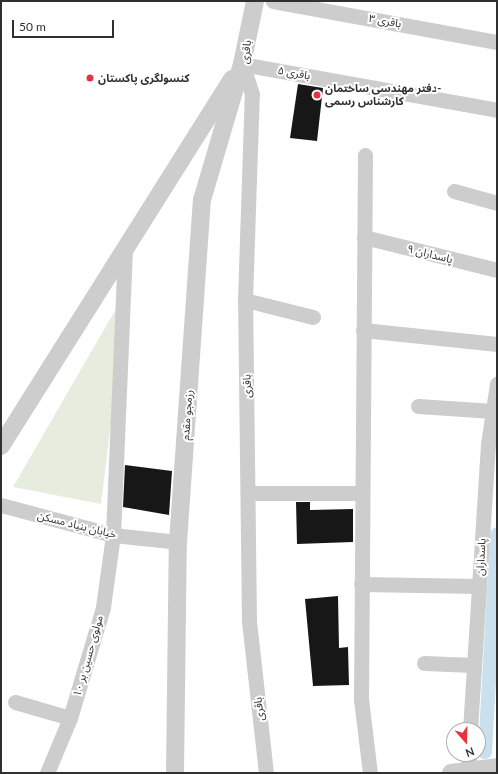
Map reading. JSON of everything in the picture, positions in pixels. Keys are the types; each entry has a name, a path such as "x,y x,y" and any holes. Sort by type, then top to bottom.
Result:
{"street":[{"name":"باقری","path":"255,1 242,64 252,94 245,300 250,621 266,773"},
{"name":"باقری ۳","path":"273,1 497,42"},
{"name":"باقری ۵","path":"242,64 394,90 497,110"},
{"path":"1,446 126,243 242,64"},
{"name":"رزمجو مقدم","path":"175,773 178,542 202,200 242,64"},
{"path":"365,155 361,698 370,773"},
{"path":"454,191 497,203"},
{"name":"پاسداران ۹","path":"364,237 497,270"},
{"name":"مولوی حسین بر ۱۰","path":"47,773 70,718 102,607 113,535 126,243"},
{"path":"245,300 313,317"},
{"path":"363,330 497,344"},
{"name":"پاسداران","path":"470,722 479,586 493,411 497,384"},
{"path":"418,406 493,411"},
{"path":"248,493 362,493"},
{"name":"خیابان بنیاد مسکن","path":"1,505 113,535 178,542"},
{"path":"362,584 479,586"},
{"path":"424,663 474,665"},
{"path":"15,702 70,718"},
{"path":"464,768 497,766"}],"green space":[{"path":"127,293 101,504 13,487 113,314"}],"building":[{"path":"298,84 323,88 317,141 290,138"},
{"path":"125,465 172,471 169,515 123,507"},
{"path":"296,502 310,502 310,510 353,509 353,542 297,544"},
{"path":"338,596 339,648 348,647 349,685 313,686 305,599"}],"waterway":[{"path":"486,734 497,534"}],"place":[{"name":"کنسولگری پاکستان","path":"90,78"},
{"name":"دفتر مهندسی ساختمان- کارشناس رسمی","path":"317,95"}]}
